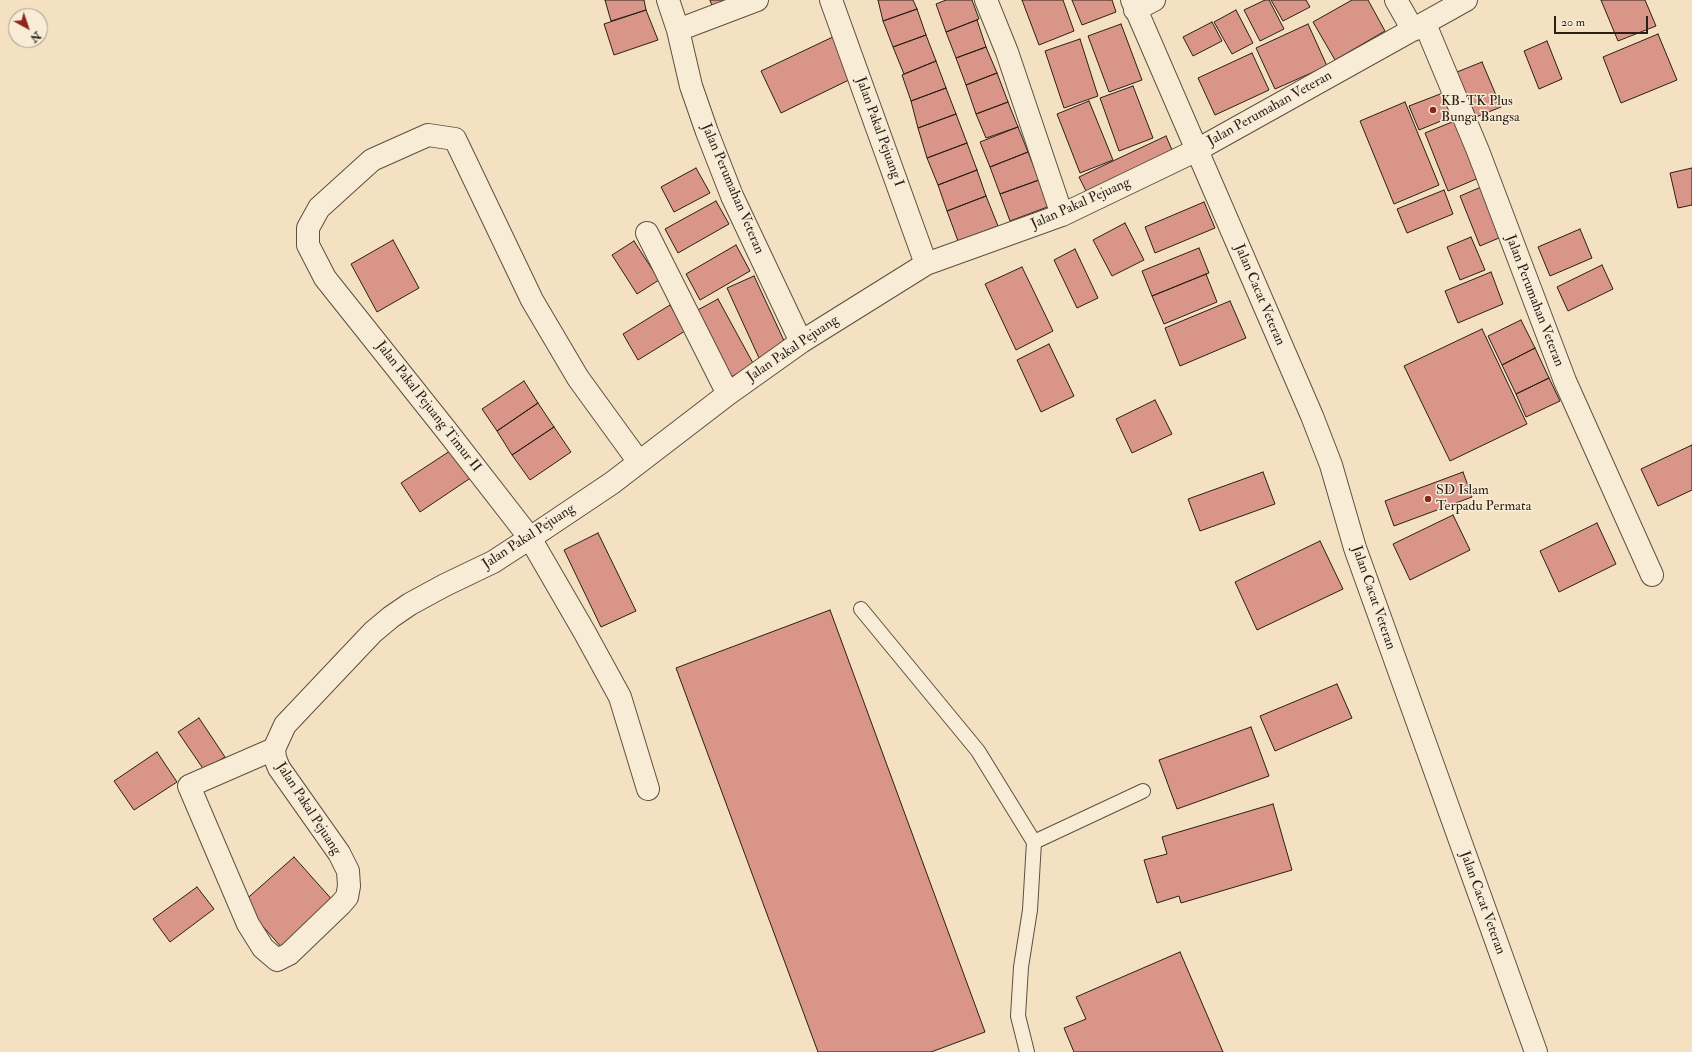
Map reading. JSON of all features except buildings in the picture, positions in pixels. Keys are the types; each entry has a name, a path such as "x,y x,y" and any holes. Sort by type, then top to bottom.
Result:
{"street":[{"name":"Jalan Perumahan Veteran","path":"668,0 678,30 696,104 720,166 735,203 801,342"},
{"path":"678,30 757,0"},
{"name":"Jalan Pakal Pejuang I","path":"831,0 926,264"},
{"path":"986,0 1006,52 1062,215"},
{"name":"Jalan Perumahan Veteran","path":"1396,0 1419,27 1478,151 1565,381 1652,575"},
{"name":"Jalan Perumahan Veteran","path":"1140,3 1197,150 1466,0"},
{"name":"Jalan Pakal Pejuang Timur II","path":"639,462 578,378 532,300 454,139 428,135 372,160 319,208 308,228 308,245 325,278 530,538 620,697 648,789"},
{"name":"Jalan Pakal Pejuang","path":"274,749 189,786 248,924 263,948 277,960 288,954 341,904 347,897 349,886 348,871 339,853 279,768 275,758 274,749 285,725 373,632 390,617 444,585 493,562 530,538 612,483 728,394 801,342 926,264 1062,215 1197,150"},
{"name":"Jalan Cacat Veteran","path":"1197,150 1312,416 1331,465 1358,555 1536,1052"},
{"path":"647,233 728,394"}],"lane":[{"path":"861,609 978,751 1034,842 1030,910 1021,967 1018,1016 1027,1052"},
{"path":"1034,842 1143,791"}],"place":[{"name":"KB-TK Plus Bunga Bangsa","path":"1433,110"},
{"name":"SD Islam Terpadu Permata","path":"1428,499"}]}
